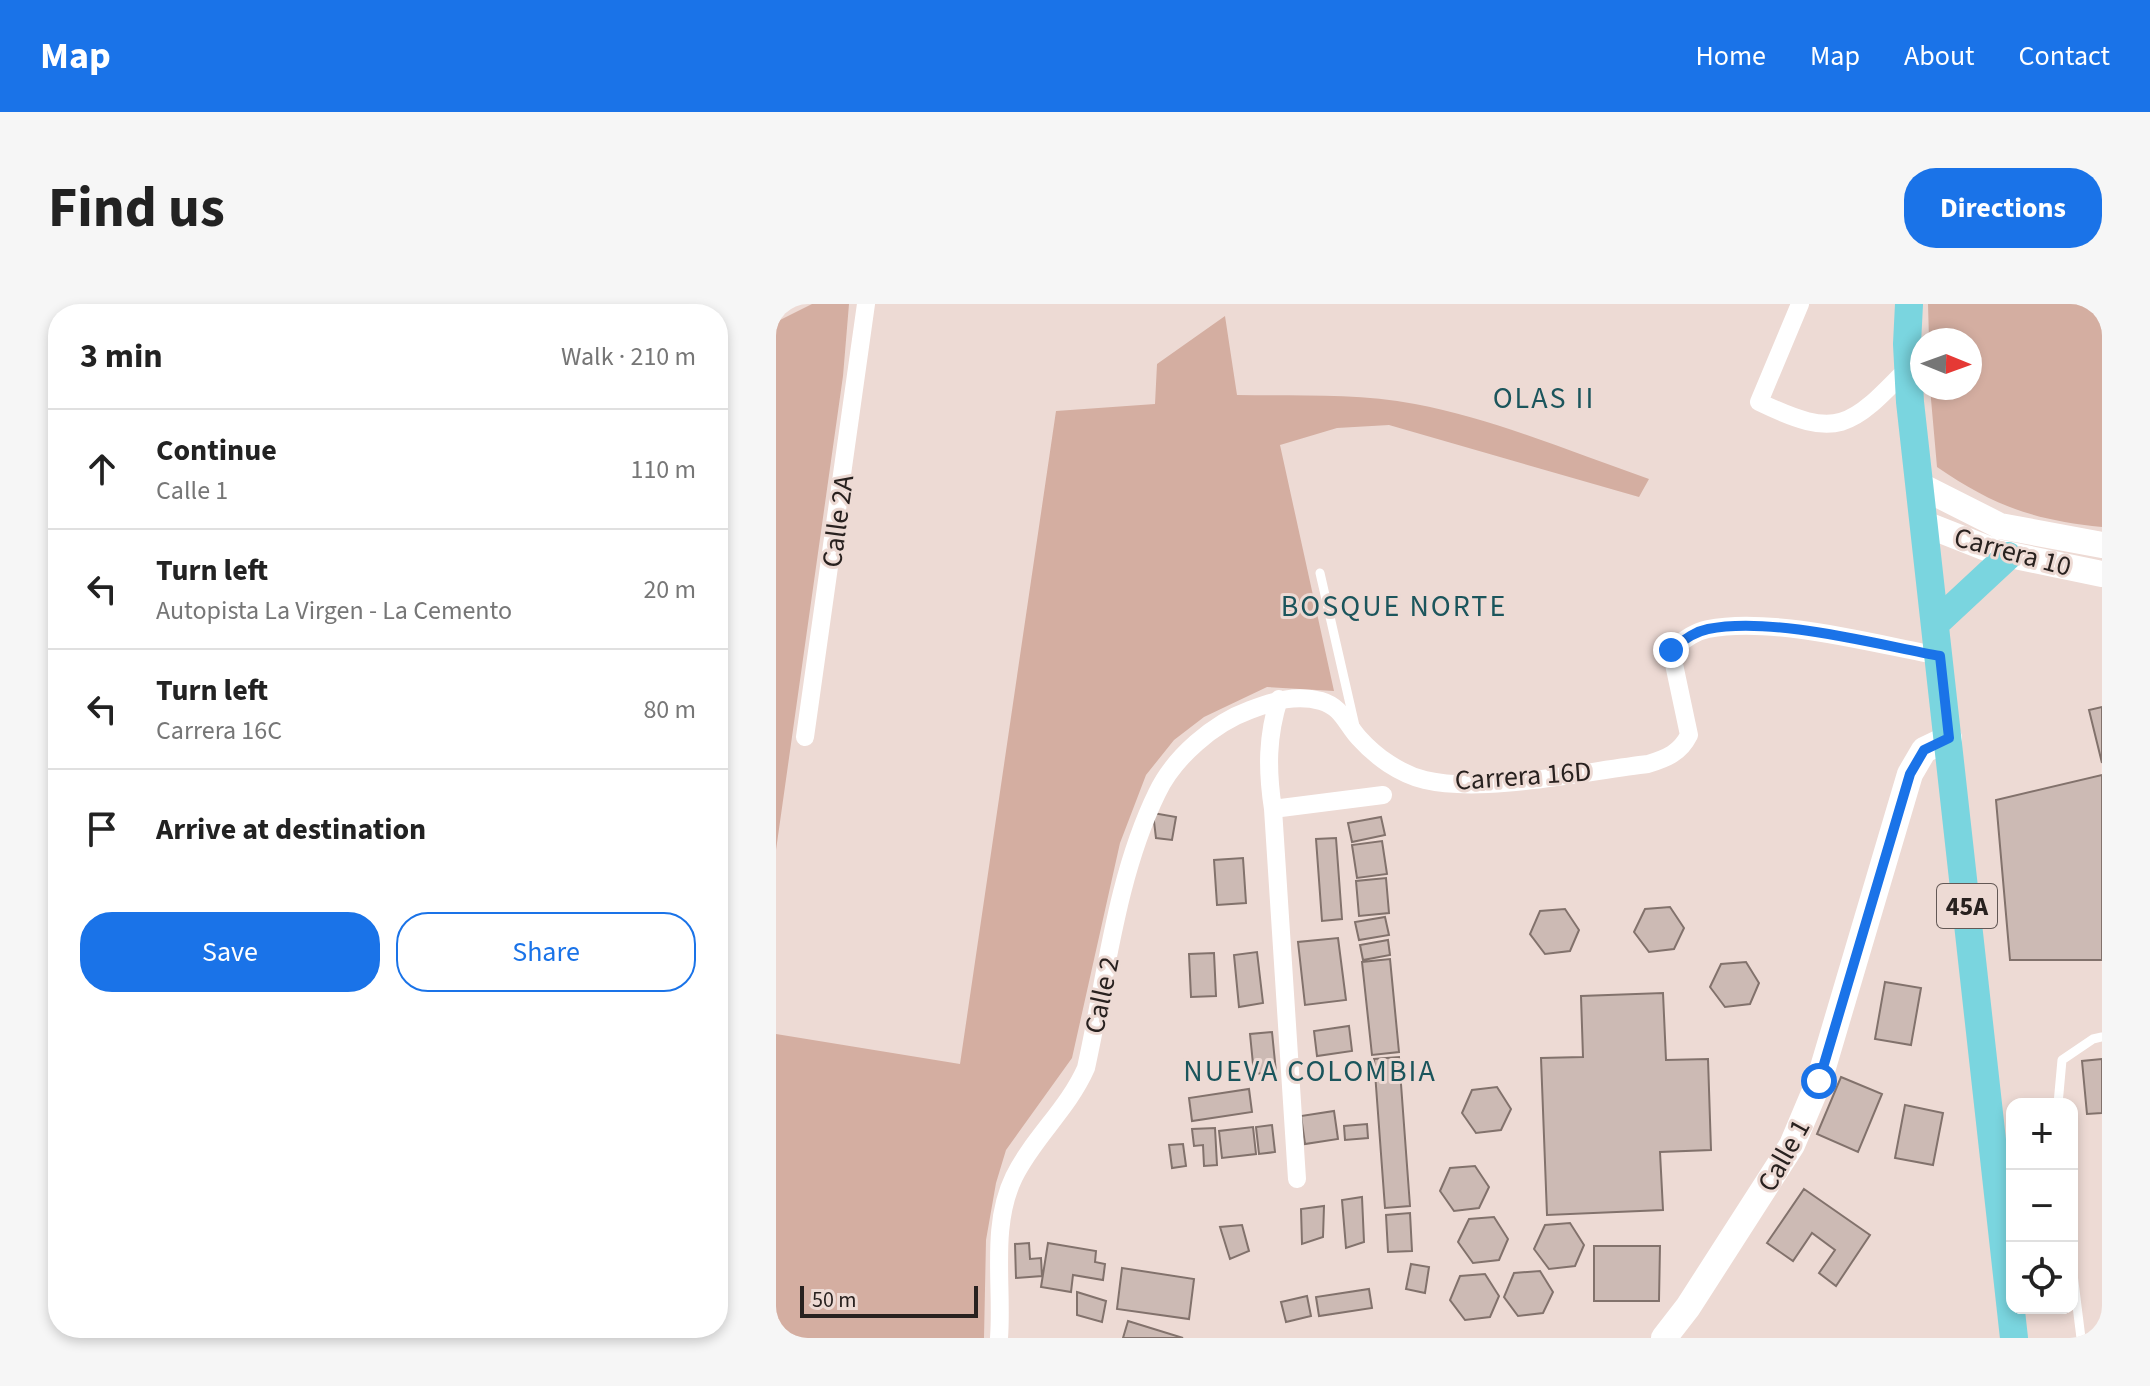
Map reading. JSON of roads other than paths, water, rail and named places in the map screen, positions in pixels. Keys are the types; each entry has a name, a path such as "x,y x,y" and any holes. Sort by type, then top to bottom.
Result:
{"main road":[{"name":"45A","path":"1909,304 1908,368 2014,1338"},
{"path":"1936,623 2012,543"}],"street":[{"name":"Calle 2A","path":"805,737 866,304"},
{"path":"1800,304 1759,402 1813,425 1835,425 1855,418 1908,368"},
{"name":"Carrera 10","path":"1921,486 1976,517 2012,543 2102,545"},
{"name":"Carrera 10","path":"1925,524 2012,543 2102,574"},
{"name":"Carrera 16D","path":"1279,699 1320,701 1334,706 1358,737 1397,769 1425,780 1479,783 1648,764 1670,757 1683,746 1689,735 1671,650 1689,636 1708,629 1753,626 1940,656"},
{"path":"1279,699 1272,720 1267,771 1273,809 1297,1179"},
{"name":"Calle 2","path":"999,1338 1001,1230 1005,1201 1025,1158 1077,1089 1086,1068 1136,844 1158,790 1181,760 1213,729 1238,714 1279,699"},
{"name":"Calle 1","path":"1664,1338 1688,1307 1801,1128 1819,1081 1910,774 1924,750 1949,738"},
{"path":"1273,809 1383,795"}],"lane":[{"path":"1320,573 1358,737"},
{"path":"2059,1098 2062,1060 2093,1039 2102,1037"},
{"path":"2078,1314 2081,1338"}],"district":[{"name":"OLAS II","path":"1544,398"},
{"name":"BOSQUE NORTE","path":"1394,606"},
{"name":"NUEVA COLOMBIA","path":"1310,1071"}]}
